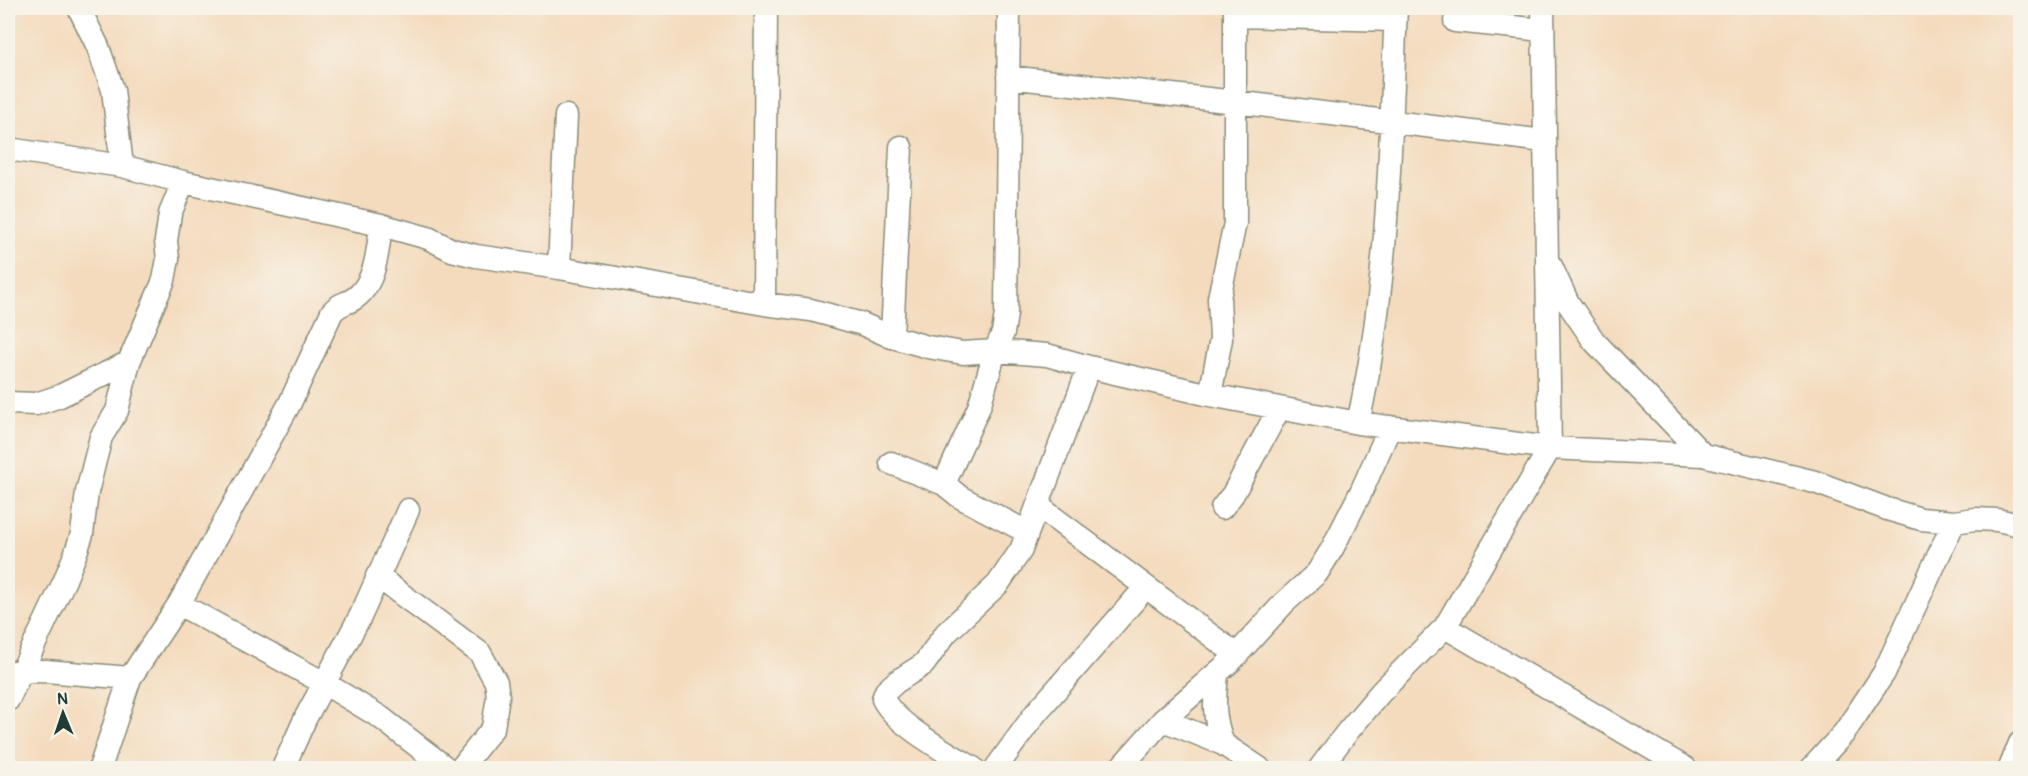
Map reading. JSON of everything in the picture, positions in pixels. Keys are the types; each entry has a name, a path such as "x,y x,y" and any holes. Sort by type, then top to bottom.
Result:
{"street":[{"path":"79,8 98,47 113,90 122,166"},
{"path":"764,304 766,8"},
{"path":"944,484 979,407 995,351 1003,333 1006,314 1009,8"},
{"path":"1210,395 1221,339 1219,298 1228,265 1235,223 1235,12 1396,14 1392,122 1382,268 1371,367 1358,423"},
{"path":"1320,768 1381,692 1445,627 1550,448 1543,19 1455,21"},
{"path":"1008,77 1236,102 1544,141"},
{"path":"559,268 566,116"},
{"path":"892,336 900,147"},
{"path":"8,149 122,166 183,182 381,225 428,238 452,250 476,256 811,310 862,324 928,347 963,353 995,351 1047,355 1210,395 1358,423 1550,448 1702,455 1815,482 1887,509 1922,519 1954,522 1975,519 1996,520 2020,525"},
{"path":"8,700 14,672 75,555 82,534 87,492 101,437 117,411 129,362 164,280 168,259 166,241 170,214 183,182"},
{"path":"100,768 130,678 179,604 290,403 332,312 338,305 353,300 365,287 378,251 381,225"},
{"path":"1548,259 1568,303 1594,341 1702,455"},
{"path":"8,404 36,404 129,362"},
{"path":"973,768 922,737 887,706 883,699 886,691 896,682 924,664 946,633 998,584 1021,550 1089,367"},
{"path":"1222,508 1233,494 1279,409"},
{"path":"1120,768 1163,720 1237,655 1284,603 1317,573 1361,492 1390,427"},
{"path":"891,463 944,484 960,497 1027,532"},
{"path":"1038,506 1237,655"},
{"path":"283,768 324,683 361,615 408,510"},
{"path":"1812,768 1844,733 1884,673 1954,522"},
{"path":"377,576 480,653 496,682 498,696 493,728 461,768"},
{"path":"996,768 1035,714 1146,587"},
{"path":"179,604 324,683 380,717 446,768"},
{"path":"1445,627 1677,767"},
{"path":"14,672 46,671 130,678"},
{"path":"1217,674 1215,722 1223,744"},
{"path":"1163,720 1223,744 1259,768"},
{"path":"411,743 415,768"},
{"path":"2010,768 2020,743"}]}
